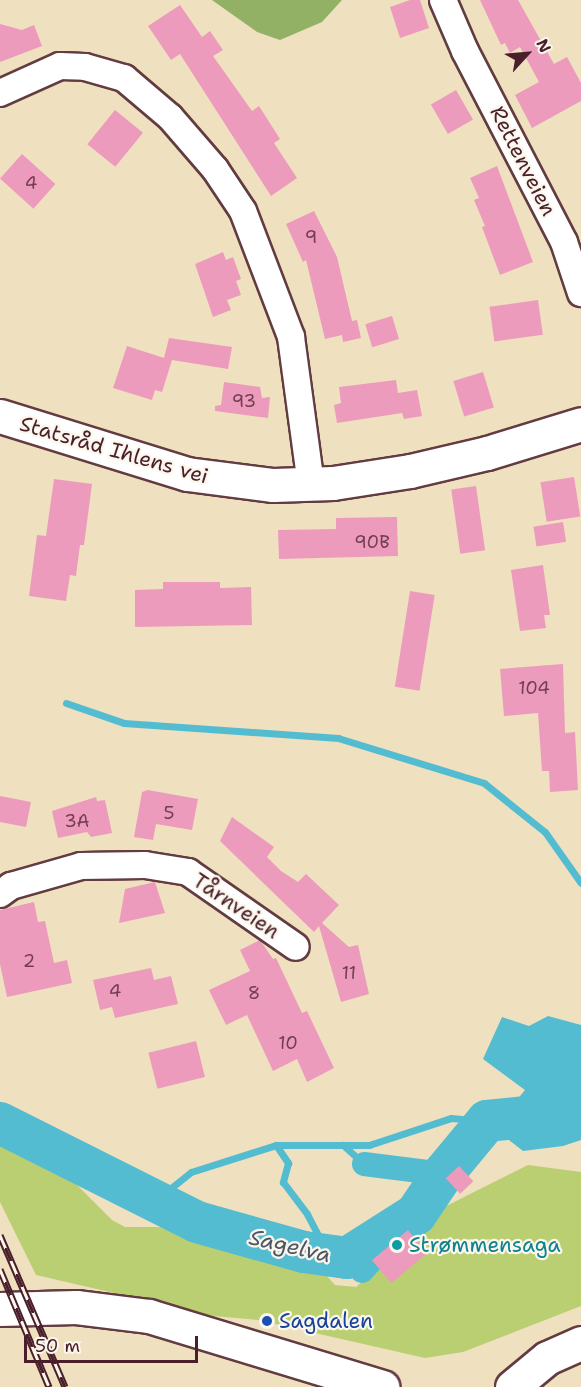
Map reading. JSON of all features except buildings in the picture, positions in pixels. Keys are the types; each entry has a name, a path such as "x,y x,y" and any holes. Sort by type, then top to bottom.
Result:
{"street":[{"name":"Rettenveien","path":"443,0 465,51 564,243 581,293"},
{"path":"0,93 60,66 85,67 124,78 170,117 215,169 243,211 291,336 311,484"},
{"name":"Statsråd Ihlens vei","path":"0,416 187,474 248,483 311,484 438,465 581,424"},
{"name":"Tårnveien","path":"0,894 11,886 81,866 145,865 188,872 296,947"},
{"path":"0,1309 76,1307 128,1312 217,1334 297,1363 350,1374 382,1387"},
{"path":"512,1387 547,1358 581,1343"},
{"path":"297,1363 337,1387"},
{"path":"548,1387 581,1364"}],"green space":[{"path":"212,0 342,0 322,22 280,40 257,32"},
{"path":"0,1140 65,1173 112,1220 125,1227 160,1227 191,1240 207,1237 272,1258 286,1255 325,1274 335,1285 356,1287 365,1279 361,1274 407,1226 528,1165 581,1172 581,1306 463,1352 425,1358 258,1320 214,1316 36,1275 0,1202"}],"water":[{"path":"548,1016 581,1025 581,1140 563,1146 523,1151 499,1132 491,1102 516,1101 525,1090 483,1059 502,1017 529,1026"}],"waterway":[{"path":"66,703 124,723 338,738 484,783 545,832 581,883"},
{"name":"Sagelva","path":"0,1123 197,1222 304,1252 347,1258 416,1214 443,1174 487,1121 581,1111"},
{"path":"156,1200 191,1172 276,1145 369,1145 451,1118 487,1121"},
{"path":"276,1145 288,1163 283,1182 307,1214 329,1256"},
{"path":"343,1145 364,1164"},
{"path":"364,1164 443,1174"},
{"path":"362,1271 381,1250"}],"railway":[{"path":"0,1235 65,1387"},
{"path":"0,1269 49,1387"}],"place":[{"name":"Strømmensaga","path":"397,1245"},
{"name":"Sagdalen","path":"267,1321"}]}
